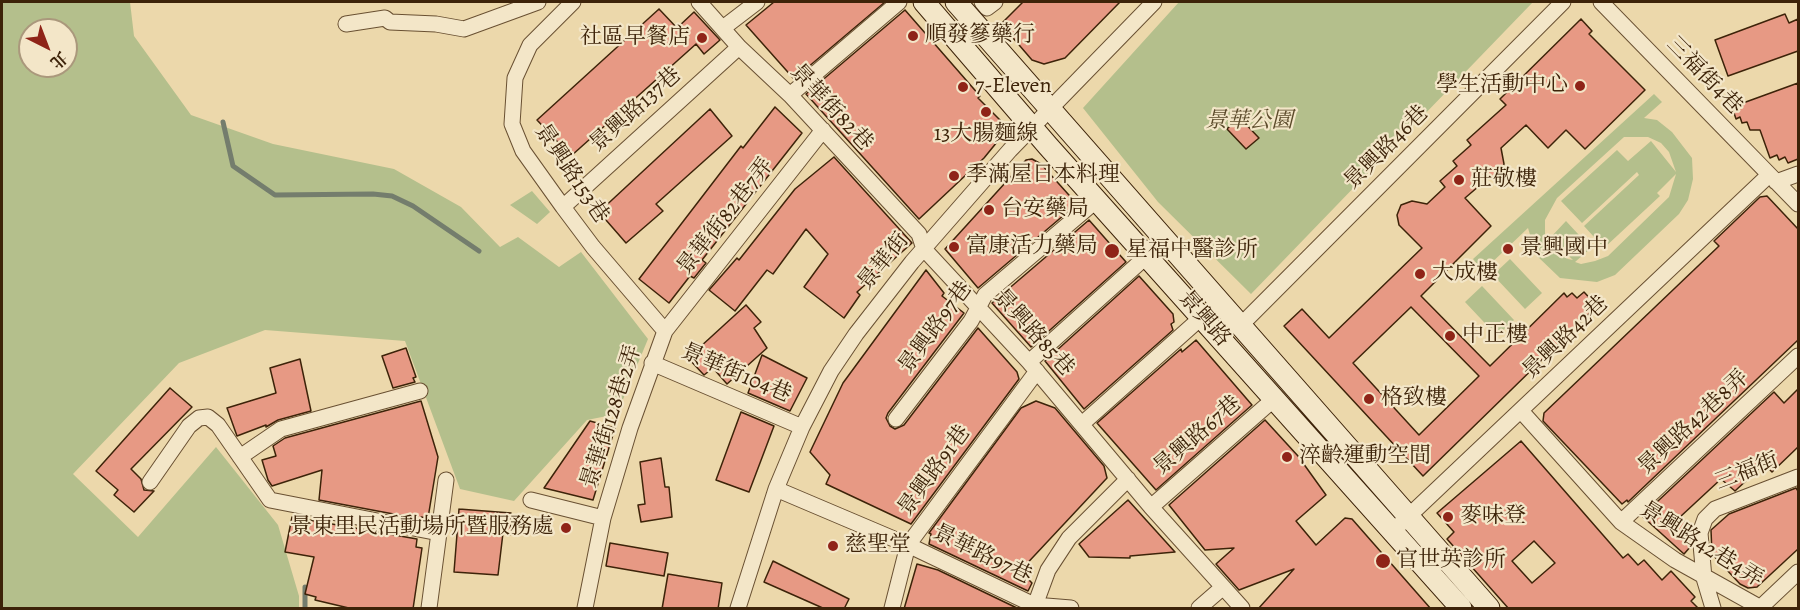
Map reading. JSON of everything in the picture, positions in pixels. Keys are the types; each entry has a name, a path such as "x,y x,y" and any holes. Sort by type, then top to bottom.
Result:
{"street":[{"path":"346,24 385,18 390,22 436,24 464,29 538,2"},
{"name":"景興路153巷","path":"573,2 530,45 515,78 512,124 523,151 563,207 665,331"},
{"name":"景華街82巷","path":"699,2 739,47 790,95 919,234 924,249"},
{"path":"723,28 756,2"},
{"path":"790,95 899,2"},
{"name":"景興路","path":"924,2 1274,399 1489,609"},
{"name":"景興路","path":"956,2 1241,325 1401,525 1461,609"},
{"name":"景華街","path":"738,609 776,489 802,427 831,372 856,333 924,249 1033,126 1154,2"},
{"name":"景興路46巷","path":"1241,325 1563,2"},
{"name":"三福街4巷","path":"1601,2 1772,178"},
{"name":"景興路137巷","path":"563,207 739,47"},
{"name":"景華街82巷7弄","path":"665,331 823,130"},
{"path":"1772,178 1798,174"},
{"path":"1772,178 1798,204"},
{"name":"景興路42巷","path":"1401,525 1772,178"},
{"name":"景興路97巷","path":"896,419 971,321 985,295 1098,199"},
{"name":"景興路85巷","path":"924,249 1033,366 1151,507 1241,607"},
{"name":"景興路91巷","path":"892,609 908,544 1033,366 1148,255"},
{"path":"1083,423 1203,316"},
{"name":"景華街128巷2弄","path":"585,609 603,518 652,363 665,331"},
{"name":"景興路42巷8弄","path":"1621,522 1798,356"},
{"name":"景華街104巷","path":"652,363 802,427"},
{"path":"240,457 281,429 420,390"},
{"name":"景興路67巷","path":"1151,507 1274,399"},
{"name":"景興路42巷4弄","path":"1521,412 1621,522 1704,578 1760,608"},
{"path":"150,482 189,426 199,417 208,417 218,425 270,500 438,533"},
{"name":"三福街","path":"1713,609 1704,578 1700,533 1704,519 1715,509 1798,477"},
{"path":"1034,607 1048,570 1069,538 1128,479"},
{"path":"429,609 446,480"},
{"name":"景華路97巷","path":"776,489 908,544 1034,607 1071,609"},
{"name":"景華街128巷2弄","path":"531,500 603,518"},
{"path":"1760,608 1798,572"},
{"path":"1199,609 1222,588"}],"green space":[{"path":"2,2 130,2 134,36 191,115 273,144 394,169 461,207 500,247 518,237 559,267 581,252 648,339 617,414 587,420 514,501 460,489 405,341 265,330 179,363 73,474 138,537 216,447 278,525 299,596 299,608 2,608"},
{"name":"景華公園","path":"1179,2 1533,2 1251,294 1158,202 1083,108"},
{"path":"1654,94 1662,102 1644,118 1657,120 1672,132 1692,158 1693,179 1688,200 1679,214 1615,275 1597,282 1560,278 1536,255 1528,228 1483,271 1473,259","holes":["1624,137 1648,137 1661,143 1669,152 1676,172 1651,141 1628,161 1617,150 1561,201 1582,223 1637,172 1639,175 1584,226 1604,248 1660,196 1657,193 1676,174 1669,197 1608,256 1581,264 1575,262 1591,248 1566,221 1550,238 1573,260 1552,250 1545,237 1545,220 1557,198"]},
{"path":"532,191 550,212 537,224 510,205"},
{"path":"1510,259 1542,293 1525,309 1493,275"},
{"path":"1482,286 1514,320 1497,336 1465,302"}],"building":[{"path":"774,2 885,2 794,79 746,25"},
{"path":"1023,2 1120,2 1065,58 1044,64 1032,60 1001,24"},
{"path":"659,9 677,28 694,12 720,40 704,54 696,44 571,156 537,120"},
{"path":"905,10 980,96 978,98 1005,125 1006,131 984,158 919,219 806,94"},
{"path":"1785,14 1789,23 1798,19 1798,51 1728,76 1715,40"},
{"path":"1581,19 1592,31 1589,34 1645,90 1585,149 1566,130 1548,148 1526,125 1501,148 1504,164 1501,172 1495,176 1477,179 1479,186 1465,198 1491,226 1421,296 1490,366 1564,293 1567,297 1572,293 1577,298 1584,292 1597,306 1423,476 1284,326 1302,309 1329,338 1422,248 1399,225 1397,215 1401,205 1412,201 1427,204 1445,187 1440,181 1457,166 1453,161 1471,145 1467,140 1506,105 1500,99","holes":["1411,307 1479,376 1419,435 1353,363"]},
{"path":"1798,83 1798,159 1788,163 1785,157 1779,160 1777,155 1770,158 1760,130 1750,130 1747,122 1742,123 1740,117 1736,119 1732,107"},
{"path":"775,107 802,133 702,260 706,263 694,278 690,276 669,303 639,279 741,146 743,148"},
{"path":"710,109 732,136 656,204 663,211 626,243 599,212"},
{"path":"1239,117 1259,138 1246,149 1227,129"},
{"path":"834,157 912,243 857,292 860,295 844,318 804,287 828,254 806,229 773,274 767,270 735,311 709,290 737,258 739,260 795,189"},
{"path":"1032,159 1041,164 1077,204 978,288 945,249 1026,160"},
{"path":"1767,196 1798,229 1798,340 1628,502 1627,500 1622,504 1543,421 1544,413 1719,246 1714,241 1760,197"},
{"path":"1089,220 1126,262 1031,347 992,303"},
{"path":"926,270 944,293 942,296 964,313 888,413 886,418 890,426 895,429 904,425 978,328 1017,372 1019,379 911,524 826,484 830,475 810,452 843,383"},
{"path":"1139,276 1173,314 1174,322 1171,324 1173,330 1084,409 1045,361"},
{"path":"746,305 761,322 754,328 767,348 727,384 713,368 704,375 688,358"},
{"path":"1196,340 1252,405 1156,490 1097,423 1181,349 1182,352"},
{"path":"406,348 416,377 413,378 415,382 393,388 382,356"},
{"path":"762,355 807,378 790,411 748,393"},
{"path":"300,359 311,411 278,420 266,427 266,425 237,436 227,408 276,393 270,368"},
{"path":"170,388 192,407 131,469 141,479 144,490 154,491 134,512 114,495 118,490 96,471"},
{"path":"1798,389 1798,447 1772,472 1764,464 1735,491 1721,479 1680,517 1691,528 1691,546 1684,554 1642,516 1774,392 1784,403"},
{"path":"421,401 438,457 428,518 421,517 420,519 319,500 322,470 272,486 268,480 262,460 276,456 273,446 285,438"},
{"path":"1036,401 1055,408 1104,466 1107,478 1020,571 1032,583 1028,591 929,544 931,534 929,533 1021,408"},
{"path":"741,412 774,426 749,492 716,480"},
{"path":"1265,420 1298,456 1326,495 1296,521 1316,545 1345,518 1352,519 1431,609 1258,609 1294,569 1239,590 1216,564 1234,548 1205,550 1169,505"},
{"path":"590,421 615,428 593,500 544,488"},
{"path":"1521,441 1623,558 1628,554 1638,565 1644,560 1662,580 1671,571 1695,597 1691,601 1699,609 1509,609 1447,539 1454,532 1437,513","holes":["1534,541 1555,563 1532,583 1512,561"]},
{"path":"661,458 665,487 669,487 672,517 641,522 638,505 645,504 640,462"},
{"path":"1796,488 1798,491 1798,549 1757,587 1748,588 1740,584 1712,554 1711,530 1729,514"},
{"path":"1128,500 1175,552 1130,556 1130,558 1089,557 1079,544"},
{"path":"459,509 511,513 510,535 503,533 498,575 454,572"},
{"path":"292,517 417,539 416,547 422,548 413,609 353,609 315,600 316,597 305,594 314,557 285,552"},
{"path":"610,543 668,553 664,576 606,566"},
{"path":"773,561 849,599 844,609 825,609 764,582"},
{"path":"917,564 938,570 1019,609 904,609"},
{"path":"668,574 722,583 718,609 662,609"}],"waterway":[{"path":"223,122 233,166 275,195 373,194 392,196 413,206 479,251"},
{"path":"305,587 305,608"}],"place":[{"name":"順發篸藥行","path":"913,36"},
{"name":"社區早餐店","path":"702,38"},
{"name":"學生活動中心","path":"1580,86"},
{"name":"7-Eleven","path":"963,87"},
{"name":"13大腸麵線","path":"986,112"},
{"name":"季滿屋日本料理","path":"954,176"},
{"name":"莊敬樓","path":"1459,180"},
{"name":"台安藥局","path":"989,210"},
{"name":"富康活力藥局","path":"954,247"},
{"name":"景興國中","path":"1508,249"},
{"name":"星福中醫診所","path":"1112,251"},
{"name":"大成樓","path":"1420,274"},
{"name":"中正樓","path":"1450,336"},
{"name":"格致樓","path":"1369,399"},
{"name":"淬齡運動空間","path":"1287,457"},
{"name":"麥味登","path":"1448,517"},
{"name":"景東里民活動場所暨服務處","path":"566,528"},
{"name":"慈聖堂","path":"833,546"},
{"name":"官世英診所","path":"1383,561"}]}
